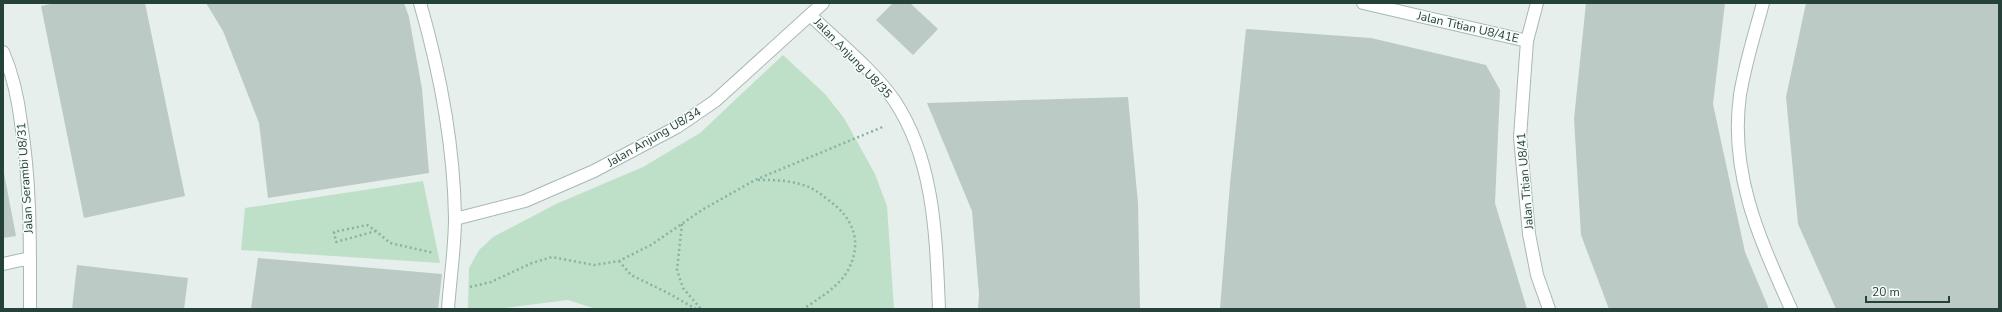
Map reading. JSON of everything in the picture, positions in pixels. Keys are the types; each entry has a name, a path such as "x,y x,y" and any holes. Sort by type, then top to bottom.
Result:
{"street":[{"path":"420,3 429,35 451,152 455,219 448,309"},
{"name":"Jalan Anjung U8/34","path":"455,219 525,201 594,171 665,134 715,101 811,16 823,3"},
{"name":"Jalan Titian U8/41E","path":"1363,3 1526,41"},
{"name":"Jalan Titian U8/41","path":"1537,3 1526,41 1520,137 1523,186 1529,234 1537,275 1548,309"},
{"path":"1763,3 1740,94 1738,128 1739,159 1757,230 1791,309"},
{"name":"Jalan Anjung U8/35","path":"811,16 872,75 894,100 914,138 925,173 932,210 939,309"},
{"name":"Jalan Serambi U8/31","path":"3,52 13,77 25,147 30,258 30,309"},
{"path":"3,264 30,258"}],"path":[{"path":"450,291 491,282 532,263 552,257 594,265 619,261 651,244 702,210 756,180 904,119"},
{"path":"756,180 783,180 804,185 816,191 836,205 849,219 855,238 855,254 846,273 832,288 803,309"},
{"path":"682,223 677,270 683,288 701,309"},
{"path":"376,231 336,242 334,232 367,225 376,231 390,243 452,256"},
{"path":"619,261 631,275 696,309"}],"green space":[{"path":"783,55 825,94 844,118 875,174 887,206 894,309 596,309 568,300 496,309 468,309 469,268 479,250 493,237 556,204 643,167 700,133"},
{"path":"423,181 440,263 241,250 245,208"}],"building":[{"path":"55,3 145,3 185,196 84,218 41,6"},
{"path":"206,3 404,3 409,17 422,89 429,173 268,198 259,123 223,31"},
{"path":"893,3 910,3 938,29 913,55 876,20"},
{"path":"1586,3 1725,3 1713,104 1745,252 1769,309 1609,309 1581,235 1574,119"},
{"path":"1806,3 1999,3 1999,309 1836,309 1798,224 1786,97"},
{"path":"1246,29 1371,38 1486,65 1500,90 1495,203 1527,309 1220,309 1230,184"},
{"path":"1128,97 1138,203 1140,309 978,309 979,294 972,211 927,103"},
{"path":"3,168 16,236 3,238"},
{"path":"258,258 442,274 438,309 251,309"},
{"path":"77,265 188,278 184,309 72,309"}]}
